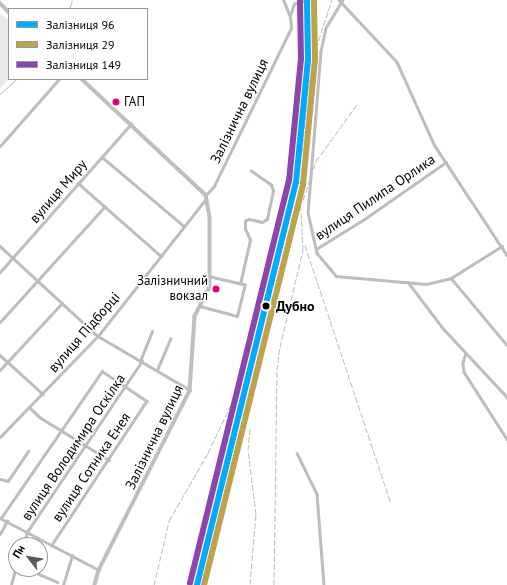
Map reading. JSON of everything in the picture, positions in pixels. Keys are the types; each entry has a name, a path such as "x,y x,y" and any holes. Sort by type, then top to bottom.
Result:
{"main road":[{"path":"0,3 8,11"},
{"path":"83,80 207,196"},
{"name":"Залізнична вулиця","path":"95,585 99,570 190,390 194,324 200,306 209,291 210,277 207,196"}],"street":[{"path":"283,0 290,17"},
{"path":"290,17 294,4 308,0"},
{"path":"502,246 451,278 426,284 336,276 322,260 316,249 308,212 321,48 326,28 341,1 397,62 422,122 446,162 502,246 507,255"},
{"name":"Залізнична вулиця","path":"207,196 214,186 288,36 291,28 290,17"},
{"path":"0,146 58,80"},
{"name":"вулиця Миру","path":"0,272 131,124"},
{"path":"102,156 184,226"},
{"name":"вулиця Пилипа Орлика","path":"316,249 363,220 446,162"},
{"path":"240,284 250,240 245,229 246,221 249,219 262,222 267,219 273,191 271,185 251,171"},
{"path":"78,183 161,256"},
{"name":"вулиця Підборці","path":"0,437 98,336 207,196"},
{"path":"0,322 105,206"},
{"path":"0,246 98,336 190,390"},
{"path":"200,306 237,316 245,285 210,277"},
{"path":"451,278 507,345"},
{"path":"408,282 428,309 507,397"},
{"path":"0,370 62,303"},
{"name":"вулиця Володимира Оскілка","path":"25,537 27,532 126,387 141,361 152,331"},
{"path":"157,370 170,339"},
{"path":"466,353 463,363 464,372 507,439"},
{"path":"0,355 43,394"},
{"path":"99,570 0,518 62,431 102,371 126,387"},
{"name":"вулиця Сотника Енея","path":"52,545 147,401 126,387"},
{"path":"29,407 86,447 109,460"},
{"path":"0,479 8,481 28,451"},
{"path":"297,453 316,494 324,585"},
{"path":"0,534 7,521"},
{"path":"63,585 72,555"},
{"path":"45,577 57,582"}],"shaded area":[{"path":"0,13 8,20 8,80 0,88"}],"waterway":[{"path":"69,8 72,0"},
{"path":"0,94 15,80"}],"railway":[{"path":"302,152 308,90 316,48 332,0"},
{"path":"303,200 316,161 358,103"},
{"path":"274,585 277,370 280,347 303,250 300,192"},
{"path":"305,245 391,503"},
{"path":"154,585 169,521 208,453 233,400"},
{"path":"250,427 248,450 256,514 250,584"}],"rail line":[{"name":"149","path":"190,583 289,181 301,59 300,0"},
{"name":"96","path":"197,585 296,182 308,59 307,0"},
{"name":"29","path":"204,585 303,184 315,60 314,0"}],"place":[{"name":"ГАП","path":"116,102"},
{"name":"Залізничний вокзал","path":"216,289"},
{"name":"Дубно","path":"266,306"}]}
